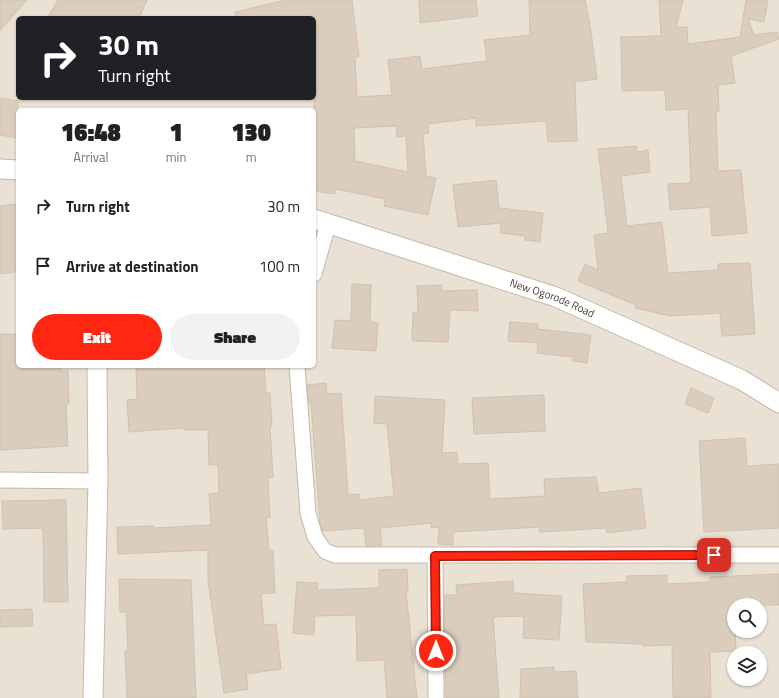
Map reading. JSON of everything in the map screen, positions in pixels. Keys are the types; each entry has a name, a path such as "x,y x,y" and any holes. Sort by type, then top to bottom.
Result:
{"street":[{"path":"0,169 16,170"},
{"path":"316,259 321,222"},
{"name":"New Ogorode Road","path":"321,222 556,297 742,380 779,403"},
{"path":"93,698 98,480 97,368"},
{"path":"297,368 308,513 315,537 325,551 335,555 779,555"},
{"path":"0,480 98,480"},
{"path":"435,556 436,698"}],"shaded area":[{"path":"0,0 779,0 779,698 0,698"}],"building":[{"path":"0,0 27,0 0,31"},
{"path":"58,0 147,0 140,16 48,16"},
{"path":"286,0 352,0 359,56 355,57 357,97 392,95 388,60 420,56 422,69 487,61 484,40 530,35 529,0 585,0 591,31 597,79 575,82 577,141 548,142 546,121 476,126 476,118 428,124 429,133 423,134 426,176 436,178 428,215 384,206 385,199 336,189 335,194 316,191 316,108 314,108 314,100 316,100 316,16 236,16 235,12","holes":["396,126 397,137 406,136 408,172 355,161 354,128"]},
{"path":"419,0 476,0 478,16 420,23"},
{"path":"659,0 683,0 676,27 687,27 688,44 740,37 746,0 768,0 764,22 748,19 754,35 777,32 779,39 731,56 735,83 718,85 719,111 716,111 718,171 741,170 747,233 712,236 710,207 670,210 668,184 691,183 688,109 666,110 665,90 622,91 621,37 661,36"},
{"path":"0,98 18,101 18,108 16,108 16,138 0,135"},
{"path":"637,146 637,152 648,150 650,172 621,176 627,226 662,222 668,273 718,270 718,264 750,263 755,334 722,336 720,313 670,316 635,308 636,305 578,281 585,264 598,270 594,235 608,233 598,149"},
{"path":"496,180 499,208 543,213 540,242 525,240 525,236 500,233 501,223 458,227 453,185"},
{"path":"16,204 16,270 15,272 0,274 0,206"},
{"path":"352,284 371,285 370,322 378,323 376,351 332,348 335,320 351,321"},
{"path":"442,285 442,291 477,290 478,311 450,310 448,342 412,341 413,313 418,313 417,286"},
{"path":"510,322 538,324 538,329 591,335 587,363 573,361 573,357 537,353 538,343 508,341"},
{"path":"0,334 16,334 16,368 61,368 60,371 68,371 69,404 66,404 68,446 0,450"},
{"path":"136,368 264,368 266,393 270,393 273,478 268,478 270,517 266,518 269,550 273,550 275,593 261,594 264,625 276,624 281,669 246,674 248,689 224,693 208,580 208,550 118,554 117,527 154,526 154,528 211,525 209,494 219,493 218,465 209,465 208,430 184,430 184,428 129,432 127,400 137,399"},
{"path":"326,383 327,394 341,393 348,495 359,494 360,500 394,496 387,424 374,423 375,396 445,400 442,453 457,452 458,464 488,463 490,499 545,496 544,479 596,477 599,493 641,488 646,528 607,533 606,528 540,532 539,527 453,532 453,545 438,544 439,527 431,528 431,523 380,528 382,545 371,546 366,546 364,528 322,531 320,522 311,403 309,403 307,385"},
{"path":"691,388 714,398 708,413 685,404"},
{"path":"544,395 545,431 474,434 472,398"},
{"path":"745,438 747,466 779,464 779,528 704,532 699,441"},
{"path":"66,500 68,602 44,602 43,528 3,529 2,501"},
{"path":"407,569 408,591 406,592 417,698 387,698 384,660 357,661 356,615 315,616 314,635 293,633 297,582 318,583 317,590 379,588 379,570"},
{"path":"779,574 779,605 767,605 767,598 727,598 727,638 735,638 736,646 727,646 727,651 710,652 711,698 673,698 672,645 642,646 642,644 586,642 583,584 627,582 627,576 667,575 667,584 710,582 710,577"},
{"path":"119,579 191,580 196,698 127,698 125,651 128,651 126,612 120,612"},
{"path":"513,581 514,593 562,596 559,640 523,638 524,616 493,617 499,698 446,698 444,595 457,595 456,585"},
{"path":"32,609 33,626 0,627 0,610"},
{"path":"554,667 554,672 576,671 578,698 520,698 521,669"}],"route":[{"path":"436,651 435,556 714,555"}]}
